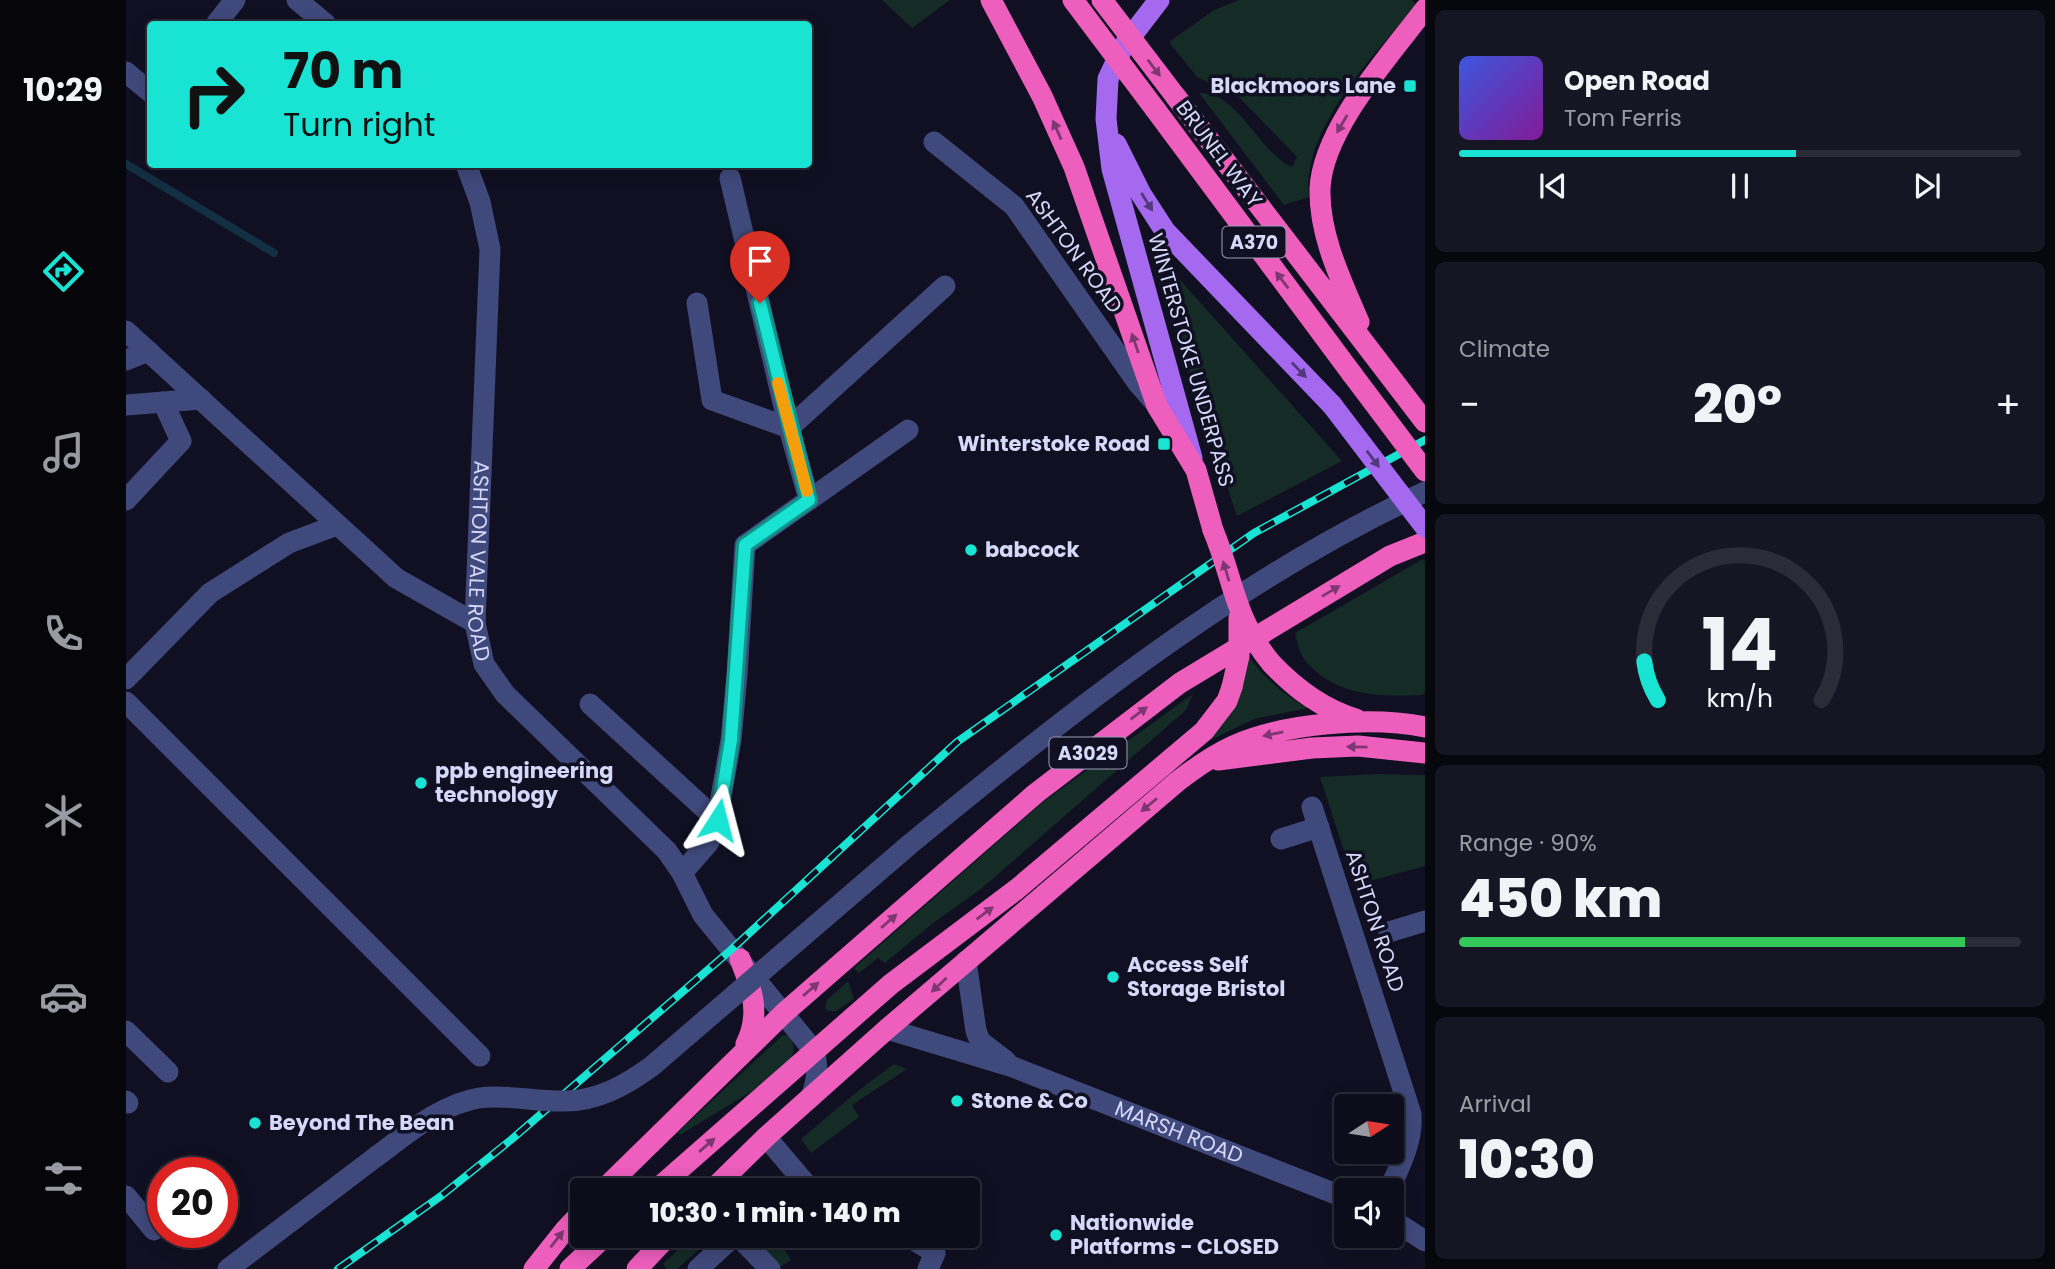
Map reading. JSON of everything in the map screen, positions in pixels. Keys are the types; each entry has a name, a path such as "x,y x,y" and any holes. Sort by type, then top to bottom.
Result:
{"highway":[{"name":"A3029","path":"991,0 1042,96 1074,167 1157,406 1196,470"},
{"name":"BRUNEL WAY","path":"1073,0 1425,471"},
{"name":"BRUNEL WAY","path":"1102,0 1425,422"},
{"path":"1372,352 1328,243 1321,207 1322,176 1341,125 1425,9"},
{"name":"WINTERSTOKE UNDERPASS","path":"1196,470 1239,612"},
{"name":"A3029","path":"615,1178 784,1013 1035,794 1180,683 1390,556 1425,542"},
{"name":"A3029","path":"1239,612 1251,635 1287,680 1337,713 1364,721"},
{"name":"A3029","path":"670,1178 891,984 1017,889 1204,731 1227,701 1232,687 1239,656 1239,612"},
{"name":"A3029","path":"724,1178 887,1029 1202,762 1232,746 1257,737 1310,726 1364,721 1421,724"},
{"path":"1202,762 1312,748 1358,746 1425,753"},
{"path":"740,959 756,1008 752,1033 742,1052"},
{"path":"534,1269 570,1225"},
{"path":"570,1269 593,1248"},
{"path":"639,1268 657,1248"}],"main road":[{"name":"WINTERSTOKE UNDERPASS","path":"1159,0 1123,47 1108,79 1106,119 1112,169 1196,470"},
{"name":"WINTERSTOKE UNDERPASS","path":"1141,24 1179,0"},
{"name":"WINTERSTOKE UNDERPASS","path":"1106,119 1123,160 1165,231 1332,405 1425,527"}],"street":[{"path":"218,21 235,0"},
{"path":"297,0 322,21"},
{"path":"126,72 147,90"},
{"name":"ASHTON ROAD","path":"934,142 1014,206 1137,382 1157,406"},
{"name":"ASHTON VALE ROAD","path":"467,168 480,202 489,250 475,623 484,664 505,694 667,851 682,873 703,915 814,1051"},
{"path":"730,178 789,428 809,500"},
{"path":"789,428 945,286"},
{"path":"697,303 712,400 789,428"},
{"path":"126,331 396,578 475,623"},
{"path":"126,360 148,351"},
{"path":"126,405 201,399"},
{"path":"126,500 181,441 163,402"},
{"path":"682,873 709,842 718,820 731,740 745,545 908,430"},
{"path":"228,1269 377,1156 445,1110 466,1101 505,1097 583,1100 601,1095 634,1079 909,845 1128,672 1303,555 1358,524 1425,492"},
{"path":"126,679 210,593 289,543 337,525"},
{"path":"126,702 480,1056"},
{"path":"590,704 718,820"},
{"name":"ASHTON ROAD","path":"1312,807 1411,1114 1407,1146 1394,1178"},
{"path":"1281,839 1319,827"},
{"path":"1389,932 1425,921"},
{"name":"MARSH ROAD","path":"966,961 976,1031 980,1041 1013,1067"},
{"name":"MARSH ROAD","path":"887,1029 1013,1067 1334,1193"},
{"path":"126,1031 168,1072"},
{"path":"811,1097 817,1073 814,1051"},
{"path":"766,1137 801,1178"},
{"path":"126,1196 147,1222"},
{"path":"1404,1227 1425,1241"},
{"path":"698,1269 722,1248"},
{"path":"748,1248 770,1269"},
{"path":"927,1248 935,1253 928,1269"}],"green space":[{"path":"882,0 950,0 912,28"},
{"path":"1239,0 1412,0 1416,6 1362,70 1328,120 1316,146 1310,172 1309,197 1284,205 1199,93 1213,95 1225,102 1280,160 1292,167 1297,157 1239,97 1197,77 1169,42 1214,10"},
{"path":"1160,264 1173,272 1342,461 1237,516 1156,275"},
{"path":"1423,559 1425,693 1389,695 1357,692 1328,681 1304,659 1295,633"},
{"path":"1247,654 1274,685 1308,708 1254,719 1196,747"},
{"path":"1193,694 1186,710 981,889 933,923 885,963 878,958 859,973 854,968 1043,802"},
{"path":"1425,775 1425,866 1355,885 1320,777"},
{"path":"848,981 854,999 836,1011 828,1011 825,1008 827,1000"},
{"path":"783,1035 790,1036 792,1042 791,1059 752,1091 680,1135 678,1132"},
{"path":"894,1064 907,1069 852,1105 859,1117 811,1153 801,1139"},
{"path":"680,1248 701,1248 677,1269 667,1269 663,1264"},
{"path":"765,1248 784,1248 791,1260 780,1267"}],"waterway":[{"path":"126,164 274,253"}],"railway":[{"path":"338,1269 441,1196 512,1139 732,949 957,742 1254,533 1425,440"}],"slow traffic":[{"path":"778,383 807,491"}],"place":[{"name":"Blackmoors Lane","path":"1410,86"},
{"name":"Winterstoke Road","path":"1164,444"},
{"name":"babcock","path":"971,550"},
{"name":"ppb engineering technology","path":"421,783"},
{"name":"Access Self Storage Bristol","path":"1113,977"},
{"name":"Stone & Co","path":"957,1101"},
{"name":"Beyond The Bean","path":"255,1123"},
{"name":"Nationwide Platforms - CLOSED","path":"1056,1235"}],"route":[{"path":"718,820 731,740 745,545 809,500 760,303"}]}
